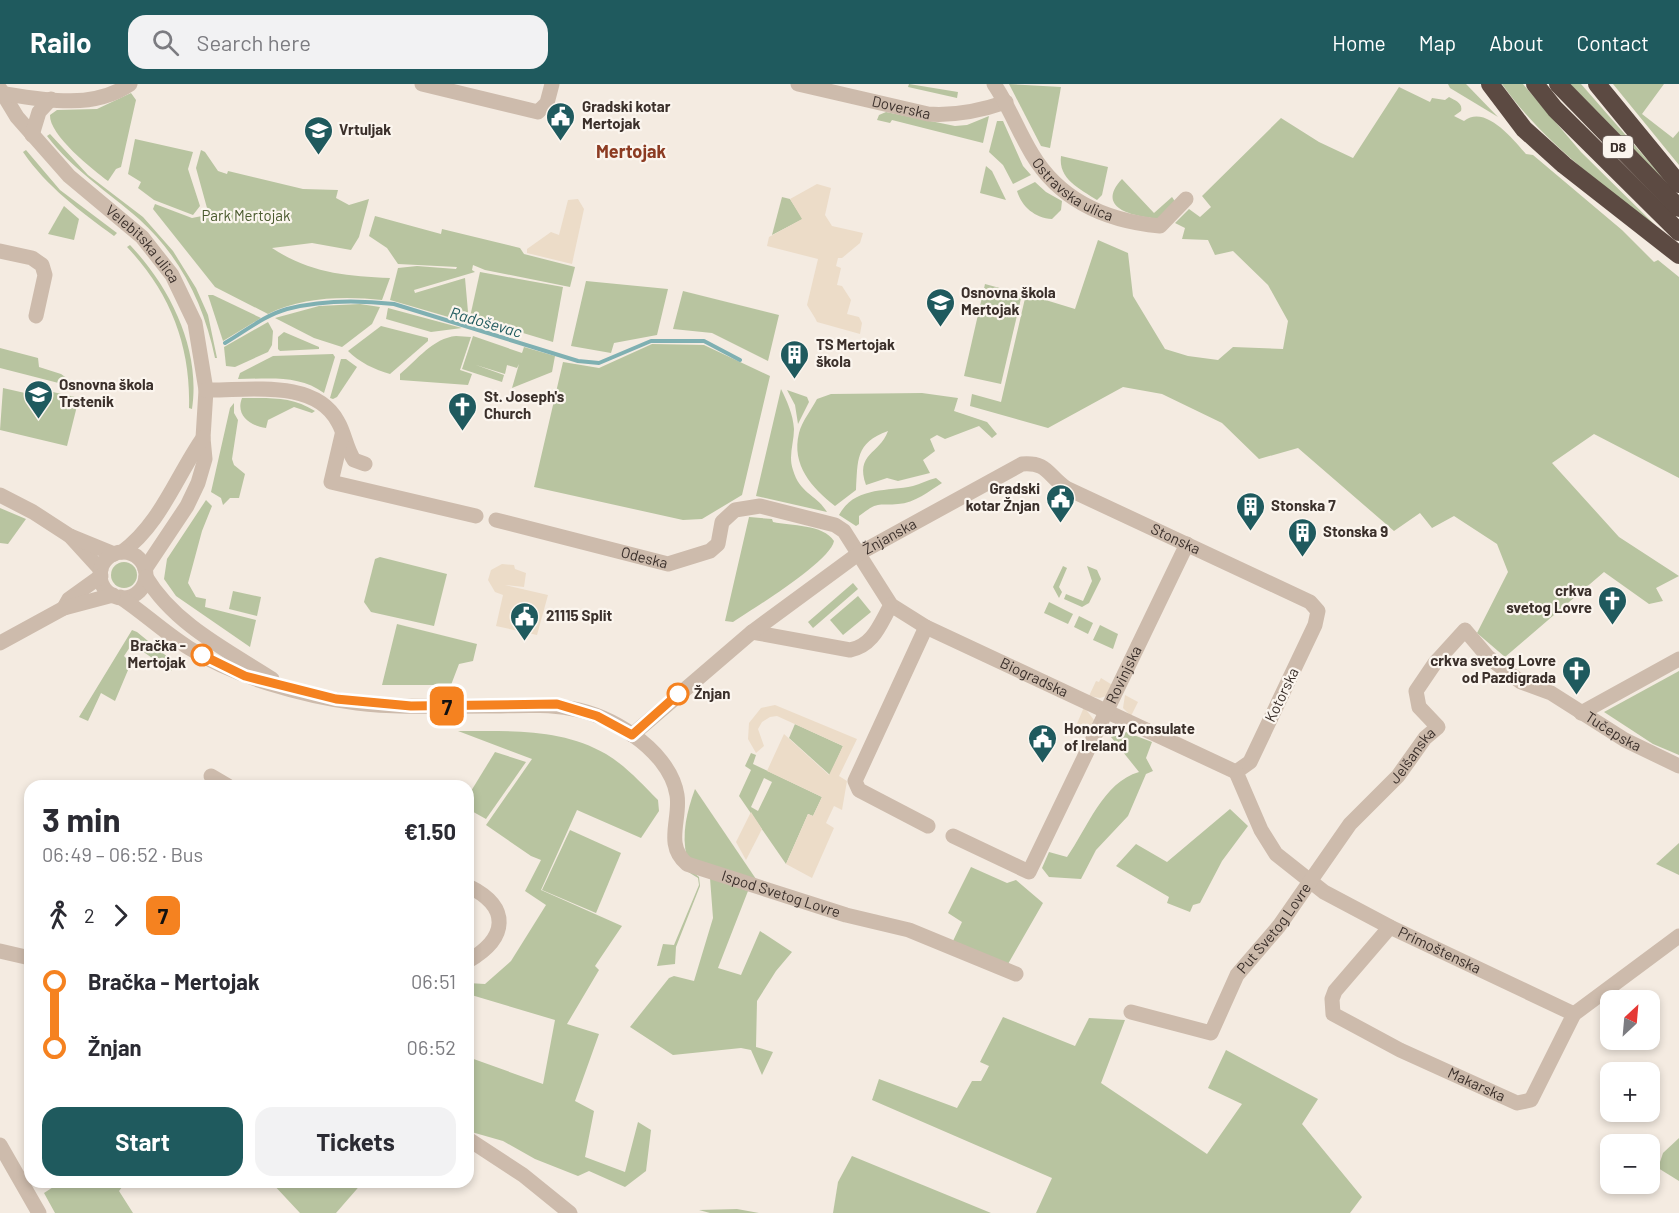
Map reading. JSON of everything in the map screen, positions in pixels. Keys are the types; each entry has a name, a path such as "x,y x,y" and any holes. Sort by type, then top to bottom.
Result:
{"highway":[{"path":"1490,84 1532,136 1679,255"},
{"name":"D8","path":"1535,84 1555,109 1679,232"},
{"name":"D8","path":"1558,84 1679,208"},
{"path":"1597,84 1679,184"}],"street":[{"path":"0,92 78,102 114,95 130,84"},
{"path":"422,84 538,112 548,103 552,84"},
{"name":"Doverska","path":"798,84 928,114 971,113 1006,102"},
{"name":"Ostravska ulica","path":"994,84 1006,102 1032,154 1044,171 1078,203 1134,223 1160,226 1186,199"},
{"name":"Velebitska ulica","path":"0,92 32,135 69,176 142,237 172,275 195,323 206,390 203,438 205,459 198,483 187,506 146,573"},
{"path":"32,135 39,112 51,99"},
{"path":"0,251 32,258 42,265 45,275 36,316"},
{"path":"206,390 284,391 306,394 326,405 338,422 354,460 365,464"},
{"path":"342,435 331,482 476,516"},
{"name":"Velebitska ulica","path":"118,553 131,546 158,512 203,438"},
{"name":"Stonska","path":"1036,463 1047,469 1056,481 1066,488 1310,602 1318,611"},
{"name":"Žnjanska","path":"632,735 752,632 858,554 1022,464 1036,463"},
{"path":"0,495 33,512 70,536 118,553 136,556 163,602 187,623 282,685"},
{"name":"Odeska","path":"496,520 668,564 710,551 718,544 722,522 735,510 760,506 835,525 844,531 858,554"},
{"path":"70,536 101,573 104,587 116,596"},
{"name":"Rovinjska","path":"953,836 1029,872 1187,544"},
{"path":"64,608 69,599 101,573 104,564 118,553"},
{"name":"Biogradska","path":"858,554 891,605 926,627 1236,772"},
{"path":"0,643 64,608 116,596 127,597 140,590 146,573"},
{"name":"Ispod Svetog Lovre","path":"116,596 189,648 245,676 336,699 382,705 557,704 597,716 632,735 651,751 671,776 678,798 675,843 681,859 687,864 846,915 909,930 1016,974"},
{"path":"752,632 856,649 862,648 871,640 891,605"},
{"name":"Kotorska","path":"1236,772 1250,762 1315,625 1318,611"},
{"path":"926,627 855,781 859,790 928,826"},
{"name":"Tučepska","path":"1465,630 1488,657 1521,682 1551,693 1625,740 1679,766"},
{"name":"Jelšanska","path":"1309,880 1350,824 1398,776 1425,738 1438,727 1419,707 1416,691 1435,663 1465,630"},
{"path":"1581,713 1679,659"},
{"name":"Put Svetog Lovre","path":"1131,1012 1211,1033 1237,975 1279,926 1309,880 1276,854 1261,830 1236,772"},
{"path":"211,776 218,780"},
{"name":"Primoštenska","path":"1309,880 1324,892 1390,927 1574,1014"},
{"path":"474,890 496,905 498,927 493,942 474,958"},
{"name":"Makarska","path":"1390,927 1335,991 1332,1007 1333,1014 1339,1019 1517,1103 1531,1100 1574,1014"},
{"path":"1574,1014 1679,936"},
{"path":"0,951 24,957"},
{"path":"474,1143 523,1175 570,1213"},
{"path":"0,1145 24,1187"},
{"path":"25,1188 39,1213"}],"green space":[{"path":"909,84 958,92 957,98 908,87"},
{"path":"1009,84 1061,87 1050,148 1041,146"},
{"path":"1448,84 1466,84 1498,117 1450,88"},
{"path":"1502,84 1523,84 1581,152 1656,226 1573,161 1535,124"},
{"path":"1570,84 1581,84 1671,187"},
{"path":"1613,84 1664,84 1642,114 1673,138 1679,131 1679,165"},
{"path":"1399,87 1430,102 1432,98 1445,100 1449,97 1461,106 1461,111 1454,116 1464,121 1472,117 1481,117 1498,126 1526,154 1533,155 1622,230 1654,262 1658,260 1679,277 1679,478 1594,434 1552,463 1619,537 1679,576 1656,588 1663,601 1649,604 1604,572 1505,657 1477,633 1508,572 1497,544 1454,516 1432,528 1420,513 1394,531 1298,448 1259,459 1222,423 1162,394 1123,387 1048,428 970,406 972,394 1001,402 1026,294 1075,309 1098,240 1128,253 1133,296 1165,349 1188,356 1218,360 1233,347 1283,349 1288,321 1268,285 1233,251 1215,255 1208,240 1182,239 1185,228 1175,223 1189,209 1200,217 1211,207 1202,196 1281,118 1319,142 1353,158"},
{"path":"131,93 136,100 121,167 116,169 108,181 64,142 52,123 50,115 57,110 97,109"},
{"path":"886,112 955,126 967,125 989,116 983,143 892,120 890,123 877,120 879,115"},
{"path":"997,121 1003,121 1023,166 1031,175 1013,184 1003,165 989,152"},
{"path":"50,134 88,175 143,217 173,251 196,288 208,315 217,358 215,358 197,300 167,249 139,219 68,159 47,136"},
{"path":"135,139 193,152 188,169 200,206 193,215 154,200 138,188 141,182 128,174"},
{"path":"26,150 60,190 117,233 114,236 65,198 32,165 23,152"},
{"name":"Park Mertojak","path":"201,150 205,152 218,171 227,174 228,171 303,189 338,190 336,198 349,205 369,199 359,237 351,250 312,243 272,248 300,263 328,272 390,278 382,300 324,299 295,304 268,314 215,287 153,209 155,204 192,218 202,216 207,208 196,168"},
{"path":"1061,156 1108,167 1102,195 1097,200 1077,187 1067,177 1061,164"},
{"path":"986,166 992,171 1006,200 980,193"},
{"path":"1122,179 1154,213 1172,197 1176,203 1161,219 1131,214 1122,210 1113,198 1114,190"},
{"path":"1035,182 1046,192 1062,201 1061,210 1052,219 1030,211 1019,197 1017,191"},
{"path":"782,197 790,199 803,219 772,235"},
{"path":"64,206 79,219 74,240 48,234"},
{"path":"375,216 441,234 442,229 520,248 524,254 575,267 570,287 485,270 473,265 472,270 475,272 414,290 415,293 465,278 469,323 390,300 398,268 417,266 456,269 457,267 398,264 387,248 369,236"},
{"path":"130,245 158,280 179,320 192,364 194,386 192,409 189,408 189,385 182,342 175,321 155,282 127,247"},
{"path":"480,272 563,287 553,342 470,317"},
{"path":"586,281 668,289 657,335 614,343 611,353 571,346"},
{"path":"985,284 1022,294 1001,384 964,376"},
{"path":"683,291 779,315 768,361 712,333 673,329"},
{"path":"208,295 213,295 261,318 223,341"},
{"path":"360,304 380,307 372,324 342,347 314,338 275,318 319,306"},
{"path":"388,308 462,328 431,332 386,319"},
{"path":"268,322 273,331 272,345 268,352 235,367 226,366 224,347"},
{"path":"381,326 428,338 428,341 390,374 362,362 348,351"},
{"path":"284,332 319,349 280,351 278,337"},
{"path":"456,336 471,337 460,370 472,374 468,385 400,380 400,374 426,350 440,341"},
{"path":"473,336 522,353 524,347 555,356 552,372 512,388 519,364 517,368 507,365 505,374 476,365 504,375 502,382 462,369"},
{"path":"652,344 704,345 770,376 742,495 702,519 683,520 534,487 563,362 599,368"},
{"path":"0,348 38,358 39,367 61,374 82,389 0,368"},
{"path":"333,354 335,357 324,393 293,380 238,379 240,373 273,356"},
{"path":"341,359 346,359 357,367 337,397 333,399 330,398"},
{"path":"27,386 79,398 67,446 0,430 3,388 25,393"},
{"path":"781,389 793,423 791,460 793,470 804,489 827,512 756,496"},
{"path":"787,390 807,397 809,402 798,424 795,405"},
{"path":"922,393 958,398 954,411 987,422 997,434 992,438 979,426 945,439 937,435 930,439 935,451 923,460 930,473 898,481 887,478 866,485 863,474 866,460 888,431 869,441 864,447 858,461 856,490 835,506 811,483 801,465 797,445 800,429 817,399 831,394"},
{"path":"242,398 289,400 315,411 312,413 294,407 268,420 266,428 246,419 241,410"},
{"path":"234,403 234,413 238,420 232,459 234,465 245,474 239,498 230,498 223,505 221,498 211,492 230,408"},
{"path":"936,478 942,483 922,496 904,503 875,506 859,516 859,524 856,526 839,515 854,499 862,495 913,486"},
{"path":"206,500 212,506 202,531 188,583 196,597 206,599 205,607 256,620 250,647 176,596 164,579 167,559"},
{"path":"0,508 26,519 8,544 0,543"},
{"path":"749,517 772,519 773,522 815,529 829,535 834,541 819,561 790,584 733,622 725,621"},
{"path":"380,557 447,574 434,626 371,612 364,602 375,559"},
{"path":"124,562 133,566 137,575 133,584 124,588 115,584 111,575 115,566"},
{"path":"1063,566 1067,568 1059,587 1062,592 1059,598 1053,587"},
{"path":"1087,566 1097,570 1101,579 1089,603 1082,607 1064,599 1066,594 1083,601 1092,581"},
{"path":"853,583 858,589 813,628 808,622"},
{"path":"233,591 261,597 257,616 229,609"},
{"path":"858,596 871,612 843,635 830,620"},
{"path":"1049,602 1073,614 1068,624 1044,613"},
{"path":"1079,616 1093,623 1088,634 1074,627"},
{"path":"397,624 477,644 473,661 459,664 451,685 382,685"},
{"path":"1100,625 1118,634 1113,649 1093,640"},
{"path":"132,630 175,663 171,671 132,644 124,656 131,663 115,701 101,693 88,721 79,717"},
{"path":"1679,671 1679,755 1653,744 1604,712"},
{"path":"795,724 843,746 830,775 789,738"},
{"path":"458,731 534,733 571,739 606,754 634,776 658,800 659,811 641,838 577,810 541,890 622,926 595,966 599,970 567,1024 599,1034 575,1101 594,1111 585,1157 625,1172 638,1122 651,1130 646,1171 625,1187 589,1171 578,1176 535,1159 503,1141 474,1133 474,1059 543,1084 555,1020 474,996 474,983 485,984 511,961 546,905 525,891 541,860 531,856 486,825 532,759"},
{"path":"1126,732 1152,742 1146,758 1153,771 1146,774 1128,816 1096,850 1081,879 1049,877 1042,868 1049,852 1067,857 1106,796 1126,777 1139,772 1111,737"},
{"path":"495,752 526,762 486,819 474,812 474,786"},
{"path":"751,753 756,755 753,764 822,797 813,816 808,814 786,864 739,796 751,770 745,766","holes":["764,778 772,782 758,811 751,807"]},
{"path":"695,789 758,882 687,858 686,823"},
{"path":"1230,809 1248,826 1222,861 1200,903 1193,905 1190,912 1167,903 1169,897 1116,866 1136,844 1167,862"},
{"path":"570,830 621,853 596,913 542,890"},
{"path":"1679,843 1679,875 1656,864"},
{"path":"971,867 1007,883 1016,880 1043,903 1008,964 953,941 962,922 948,913"},
{"path":"688,868 699,877 700,886 676,947 675,964 657,966 663,944 674,945 699,885 698,878 685,870"},
{"path":"710,878 748,891 718,968 741,975 760,931 792,952 776,971 757,1001 756,1047 773,1052 762,1075 751,1050 741,1048 673,1055 630,1027 669,978 674,976 694,981 713,918"},
{"path":"1003,1017 1075,1046 1089,1018 1125,1020 1101,1083 1207,1154 1242,1104 1208,1088 1226,1050 1318,1099 1302,1124 1362,1197 1350,1213 1036,1213 1052,1178 872,1100 879,1079 957,1108 972,1081 981,1081 989,1066 980,1062"},
{"path":"1679,1138 1679,1181 1660,1169 1663,1153"},
{"path":"852,1156 991,1213 833,1213 838,1182"},
{"path":"52,1188 121,1188 119,1191 133,1213 55,1213 44,1193"},
{"path":"277,1188 358,1188 336,1213 300,1213"},
{"path":"737,1209 759,1213 710,1213 699,1210"}],"shaded area":[{"path":"817,184 831,188 825,215 832,226 863,233 860,243 842,258 838,258 836,266 841,268 837,285 842,286 851,300 847,314 859,317 862,323 860,334 817,322 807,305 818,259 767,246 769,237 802,219 790,199"},
{"path":"578,199 584,209 572,264 527,253 527,249 551,232 559,235 568,200"},
{"path":"502,564 514,565 515,569 526,573 524,587 505,585 548,595 537,635 496,626 503,595 495,592 488,580 491,570"},
{"path":"1101,678 1114,686 1109,695 1100,698 1089,696 1096,681 1099,682"},
{"path":"1125,695 1138,702 1131,716 1123,708"},
{"path":"775,705 857,739 839,776 847,781 842,810 834,806 826,823 834,828 812,878 786,864 808,814 813,816 822,797 767,771 784,734 829,775 843,746 777,716 762,722 758,729 764,746 756,753 748,739 749,723 761,708"},
{"path":"1084,707 1094,720 1091,733 1076,726"},
{"path":"751,812 762,829 746,860 736,842"}],"waterway":[{"name":"Radoševac","path":"225,343 263,319 287,309 327,302 367,302 394,304 578,361 599,363 651,341 704,341 740,360"}],"bus line":[{"name":"7","path":"202,655 245,676 336,699 358,703 411,706 557,704 597,716 632,735 678,694"}],"place":[{"name":"Gradski kotar Mertojak","path":"561,142"},
{"name":"Vrtuljak","path":"318,156"},
{"name":"Osnovna škola Mertojak","path":"940,328"},
{"name":"TS Mertojak škola","path":"795,380"},
{"name":"Osnovna škola Trstenik","path":"38,420"},
{"name":"St. Joseph's Church","path":"463,432"},
{"name":"Gradski kotar Žnjan","path":"1061,524"},
{"name":"Stonska 7","path":"1250,532"},
{"name":"Stonska 9","path":"1302,558"},
{"name":"crkva svetog Lovre","path":"1613,626"},
{"name":"21115 Split","path":"525,642"},
{"name":"Bračka - Mertojak","path":"202,655"},
{"name":"Žnjan","path":"678,694"},
{"name":"crkva svetog Lovre od Pazdigrada","path":"1577,696"},
{"name":"Honorary Consulate of Ireland","path":"1043,764"}],"district":[{"name":"Mertojak","path":"631,152"}]}
